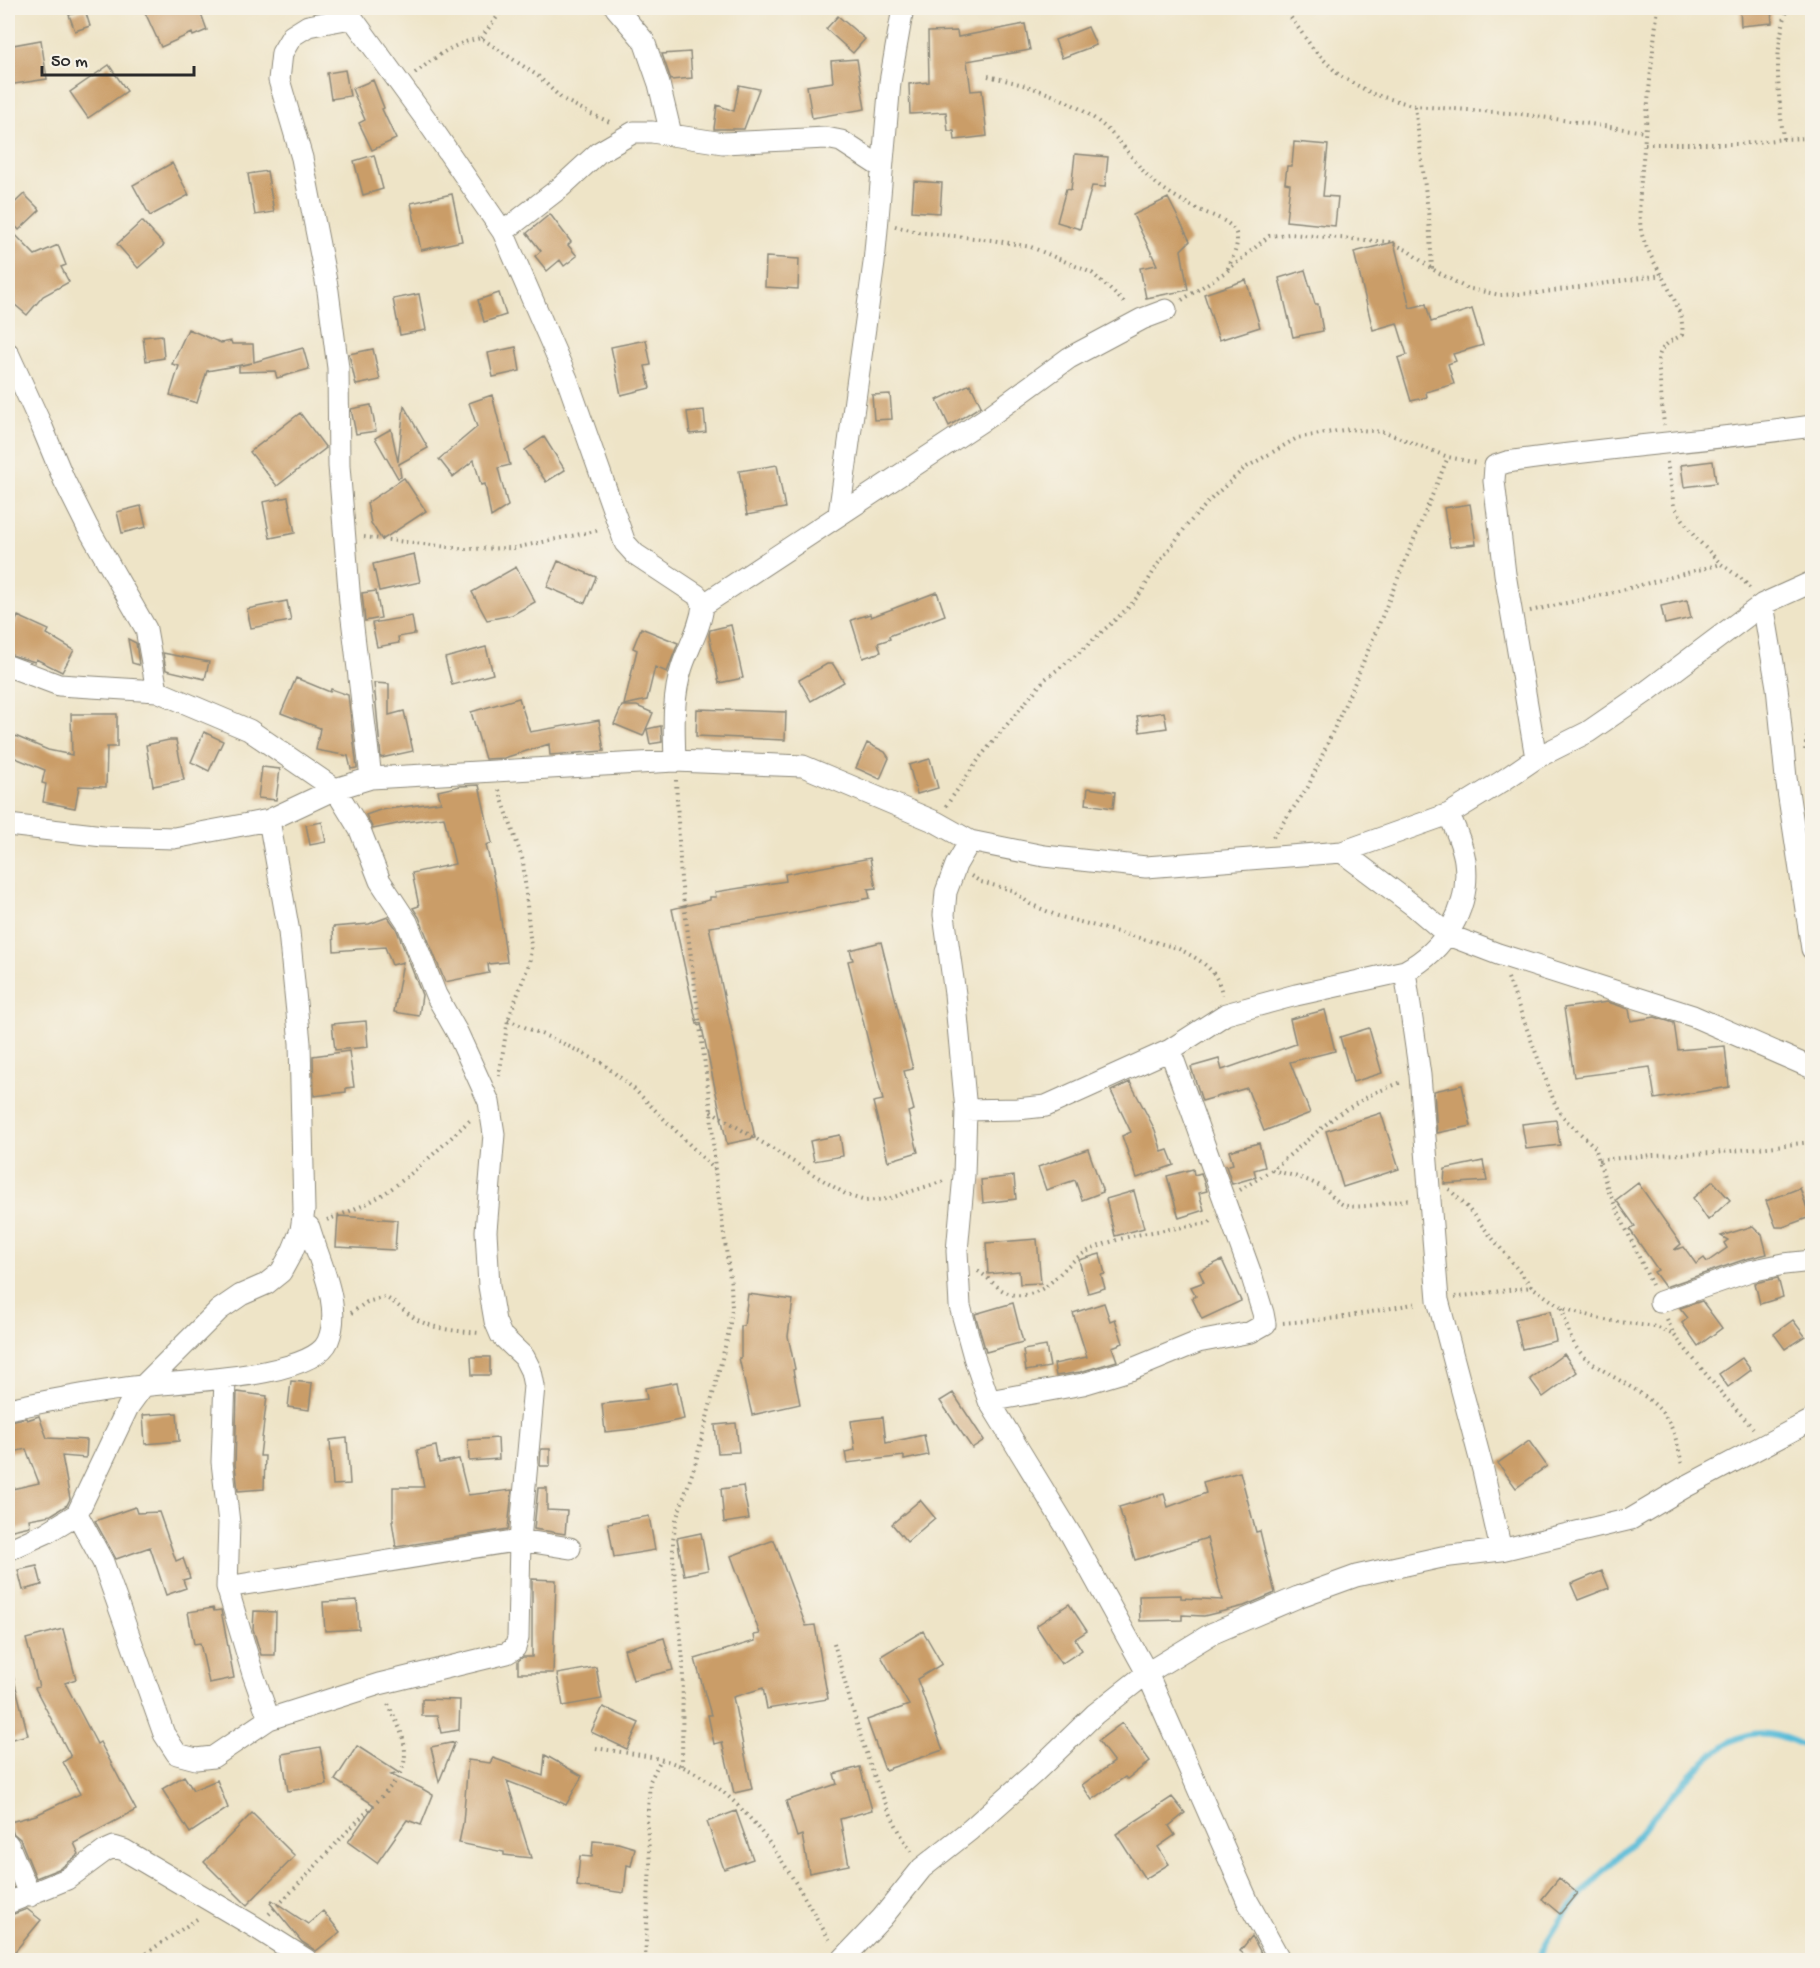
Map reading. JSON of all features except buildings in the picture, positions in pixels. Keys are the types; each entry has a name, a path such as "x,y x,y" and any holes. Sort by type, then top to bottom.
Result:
{"street":[{"path":"616,8 644,41 659,84 670,134"},
{"path":"839,514 879,222 881,167 890,82 903,8"},
{"path":"371,778 344,535 339,466 338,368 328,291 302,158 279,80 282,53 292,36 308,26 348,13 503,232 567,380 625,543 635,554 697,595 703,605 699,624 681,669 675,705 675,761"},
{"path":"503,232 561,188 598,153 634,132 670,134 723,143 826,138 841,141 881,167"},
{"path":"703,605 982,421 1069,358 1142,319 1166,310"},
{"path":"8,353 64,480 87,526 146,628 157,691"},
{"path":"1536,758 1505,574 1495,492 1495,466 1527,459 1812,426"},
{"path":"8,825 103,836 174,838 269,820 335,789 371,778 675,761 803,766 936,822 970,841 1044,856 1146,867 1342,852 1449,813 1502,782 1536,758 1588,732 1646,692 1763,604 1812,582"},
{"path":"1763,604 1777,687 1786,778 1812,949"},
{"path":"8,666 59,685 157,691 249,730 335,789 360,830 380,881 407,922 436,995 458,1034 489,1102 494,1134 486,1231 489,1286 495,1321 501,1335 524,1357 531,1371 534,1386 520,1540 518,1638 515,1648 507,1653 379,1684 268,1719 213,1756 196,1759 177,1754 165,1734 103,1562 77,1514"},
{"path":"966,1110 1046,1106 1170,1050 1226,1014 1296,995 1405,971 1429,956 1448,935 1462,907 1465,862 1449,813"},
{"path":"8,1550 46,1533 77,1514 129,1407 144,1385 219,1310 241,1295 266,1284 281,1272 301,1230 304,1210 300,1043 289,932 269,820"},
{"path":"970,841 956,865 946,892 944,915 955,994 966,1110 964,1175 957,1251 960,1306 974,1357 989,1401 1071,1535 1147,1673 1248,1902 1280,1960"},
{"path":"1342,852 1414,906 1448,935 1498,954 1693,1016 1812,1068"},
{"path":"1405,971 1420,1075 1438,1299 1483,1470 1501,1550"},
{"path":"989,1401 1083,1384 1130,1371 1198,1342 1251,1332 1265,1324 1252,1277 1170,1050"},
{"path":"8,1409 59,1398 144,1385 225,1379 309,1359 322,1351 328,1343 334,1323 331,1295 309,1227"},
{"path":"1660,1302 1750,1271 1812,1261"},
{"path":"225,1379 222,1462 229,1523 228,1587 268,1719"},
{"path":"842,1960 882,1918 922,1868 970,1830 1095,1714 1147,1673 1211,1634 1298,1597 1356,1576 1442,1557 1501,1550 1631,1519 1685,1487 1812,1420"},
{"path":"228,1587 520,1540 570,1548"},
{"path":"8,1844 30,1896"},
{"path":"8,1903 30,1896 67,1879 114,1847 124,1850 219,1905 307,1960"}],"path":[{"path":"400,85 440,53 460,42 481,38 504,8"},
{"path":"1284,8 1314,50 1340,76 1373,94 1415,106 1521,114 1645,132"},
{"path":"1658,8 1639,207 1640,225 1645,243 1662,275 1683,328 1682,335 1663,346 1658,361 1665,442 1674,506 1694,536 1721,564 1743,580 1763,604"},
{"path":"1783,139 1777,70 1780,30 1788,8"},
{"path":"481,38 538,76 561,98 591,114 634,132"},
{"path":"988,76 1031,86 1058,96 1089,113 1113,135 1157,184 1194,208 1227,224 1234,230 1237,240 1227,271"},
{"path":"1415,106 1429,219 1432,269"},
{"path":"1645,144 1740,144 1812,138"},
{"path":"879,222 917,232 992,240 1031,247 1092,273 1142,319"},
{"path":"1166,310 1227,271 1269,236 1290,234 1389,242 1407,250 1432,269 1466,288 1500,295 1538,293 1662,275"},
{"path":"936,822 981,756 1044,680 1080,652 1129,607 1188,524 1245,468 1297,438 1349,429 1385,432 1448,457 1495,466"},
{"path":"1258,859 1308,787 1355,682 1448,457"},
{"path":"344,535 465,549 514,548 619,526"},
{"path":"1513,615 1603,595 1721,564"},
{"path":"675,761 681,880 711,1111 715,1171 731,1285 732,1308 729,1331 695,1465 676,1520 673,1540 683,1660 682,1766"},
{"path":"309,1227 359,1208 382,1195 443,1145 489,1102 497,1084 508,1020 529,964 531,932 523,861 502,803 494,771"},
{"path":"956,865 981,882 1012,890 1030,904 1058,916 1177,948 1192,956 1214,972 1218,978 1226,1014"},
{"path":"1498,954 1555,1104 1568,1122 1595,1146 1608,1190 1674,1335 1748,1424 1771,1443"},
{"path":"508,1020 602,1063 633,1088 715,1171"},
{"path":"976,1270 991,1279 1000,1291 1008,1294 1028,1294 1046,1289 1064,1267 1086,1252 1114,1239 1209,1223 1224,1199 1272,1170 1337,1115 1374,1093 1420,1075"},
{"path":"711,1111 847,1195 865,1201 887,1199 964,1175"},
{"path":"1599,1160 1714,1153 1812,1142"},
{"path":"1426,1168 1467,1207 1532,1287 1562,1308 1605,1320 1656,1327 1674,1335"},
{"path":"1272,1170 1310,1182 1346,1206 1429,1197"},
{"path":"1265,1324 1339,1318 1438,1299 1532,1287"},
{"path":"334,1323 367,1302 385,1297 417,1320 433,1326 453,1331 501,1335"},
{"path":"1562,1308 1578,1351 1591,1362 1642,1393 1657,1406 1671,1424 1677,1439 1685,1487"},
{"path":"834,1643 859,1731 883,1795 902,1837 922,1868"},
{"path":"255,1927 299,1886 380,1797 402,1769 405,1744 379,1684"},
{"path":"596,1748 661,1759 682,1766 728,1795 751,1819 777,1855 842,1960"},
{"path":"645,1960 650,1864 647,1823 650,1781 661,1759"},
{"path":"136,1960 219,1905"}],"waterway":[{"path":"1537,1960 1559,1923 1579,1897 1711,1756 1738,1738 1757,1734 1776,1735 1812,1750"}]}
